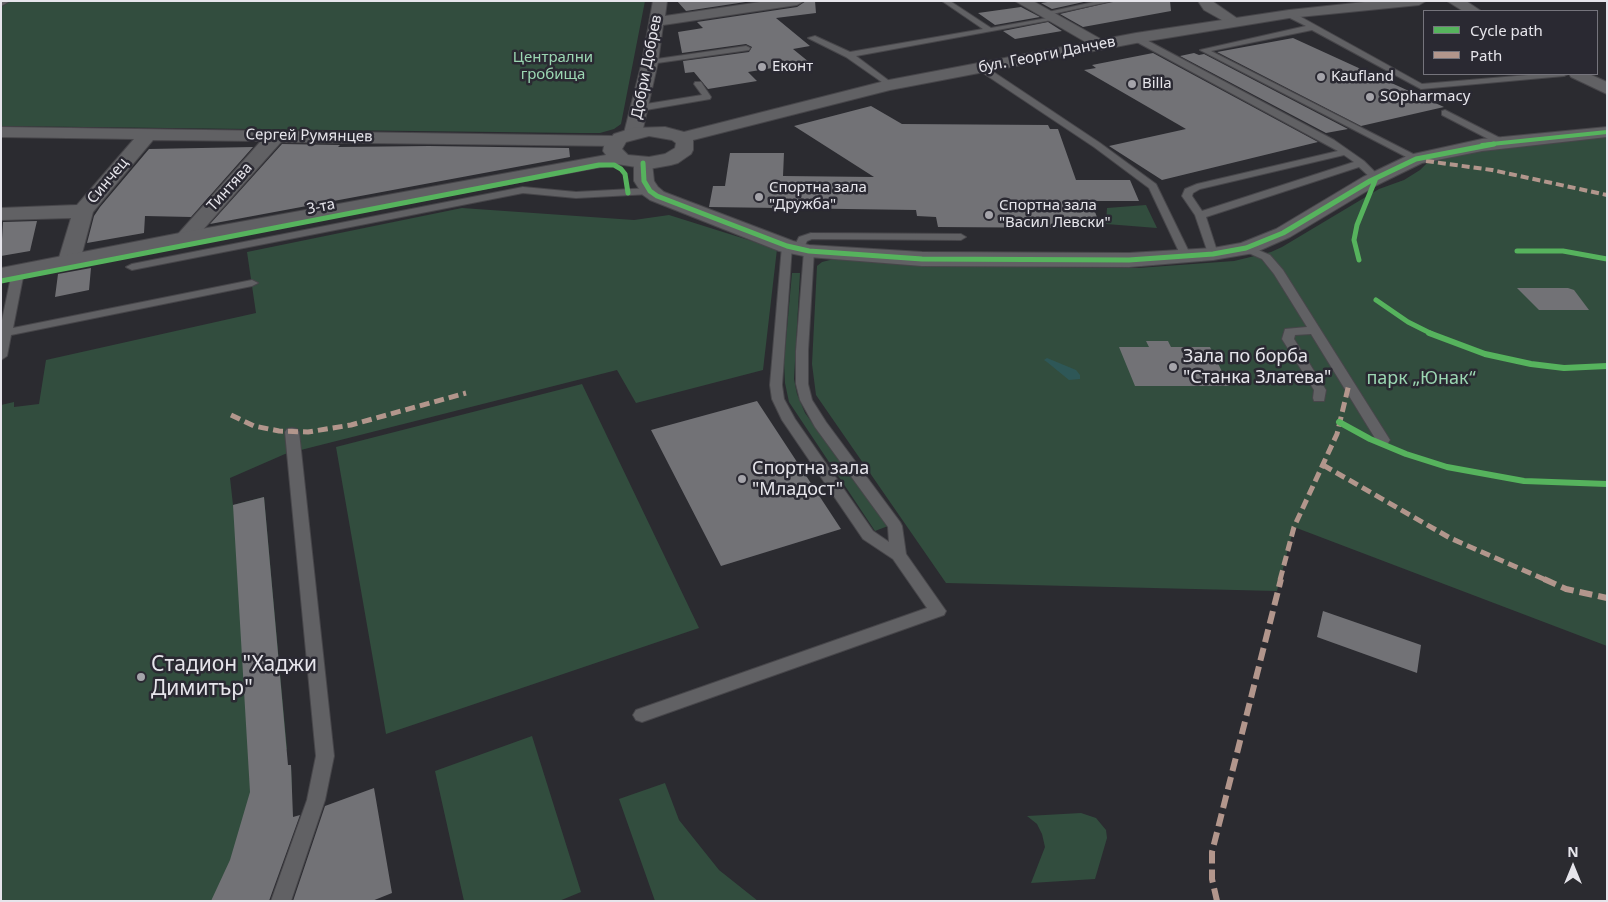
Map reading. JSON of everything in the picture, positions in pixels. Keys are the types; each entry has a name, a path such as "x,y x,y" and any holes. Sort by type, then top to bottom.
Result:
{"street":[{"name":"Добри Добрев","path":"634,133 650,62 660,1"},
{"path":"657,22 797,1"},
{"path":"1022,1 1101,44"},
{"path":"1205,1 1209,7 1234,21"},
{"name":"бул. Георги Данчев","path":"681,138 889,86 1101,44 1234,21 1418,1"},
{"path":"1450,6 1469,10"},
{"path":"1579,75 1607,89"},
{"path":"10,273 618,149 634,133 660,131 681,138 686,144 684,150 679,154 660,162 643,163 618,149"},
{"name":"Сергей Румянцев","path":"1,132 276,136 618,149"},
{"path":"643,163 644,181 650,191 667,201 798,248 922,259 1109,260 1213,254 1246,248 1283,233 1376,178 1416,159 1448,151 1501,142 1607,132"},
{"name":"Синчец","path":"70,261 83,211 148,134"},
{"name":"Тинтява","path":"185,238 276,136"},
{"path":"1,214 83,211"}],"lane":[{"path":"945,1 990,30"},
{"path":"849,54 990,30 1110,1"},
{"path":"1289,14 1420,87 1553,75"},
{"path":"1313,27 1204,50 1416,159"},
{"path":"812,38 849,54 889,86"},
{"path":"1136,38 1347,152 1376,178"},
{"path":"650,62 746,48"},
{"path":"980,67 1097,145 1152,186 1186,256"},
{"path":"640,108 707,97 698,84"},
{"path":"1445,113 1501,142"},
{"path":"1213,254 1200,215 1188,196 1188,191 1197,187 1347,152"},
{"path":"1200,215 1361,163"},
{"path":"132,267 523,190 576,195 650,191"},
{"path":"642,716 938,611 898,555 868,535 788,420 778,399 776,385 798,248 803,239 811,236 961,237"},
{"path":"798,248 802,384 806,400 820,424 895,526 898,555"},
{"path":"1246,248 1266,257 1275,267 1383,440"},
{"path":"1,356 10,273"},
{"path":"5,333 252,283"},
{"path":"1314,330 1289,332 1288,339 1320,390 1319,398"},
{"path":"281,901 316,800 326,756 292,432"}],"green space":[{"name":"Централни гробища","path":"11,1 645,1 621,124 614,129 600,133 579,133 1,126 1,7"},
{"name":"парк „Юнак“","path":"1607,136 1607,646 1294,527 1277,591 946,583 816,395 812,364 817,266 822,262 834,259 930,266 1138,268 1234,261 1271,252 1282,247 1379,189 1404,180 1427,163 1498,147"},
{"path":"1146,205 1157,228 1106,224 1107,208"},
{"path":"462,208 634,220 669,215 777,249 763,370 636,403 617,370 285,454 230,478 233,505 264,497 287,749 249,762 250,780 291,765 292,791 255,901 1,901 1,405 14,402 14,407 39,404 46,360 256,313 247,252"},
{"path":"792,273 800,273 794,379 797,394 805,413 888,526 875,531 789,402 785,383 784,362"},
{"path":"582,384 699,628 386,734 336,447"},
{"path":"532,736 581,892 559,901 464,901 435,771"},
{"path":"665,783 679,820 719,870 758,901 655,901 619,799"},
{"path":"1081,813 1096,818 1106,830 1107,838 1095,879 1031,883 1045,847 1037,824 1027,816"}],"shaded area":[{"path":"1047,358 1076,370 1080,375 1080,379 1069,380 1044,360"}],"building":[{"path":"677,1 752,1 686,11"},
{"path":"806,1 815,1 816,13 776,18 810,46 793,49 809,62 748,72 757,81 708,89 694,72 685,73 683,61 749,52 752,47 746,44 682,53 678,32 703,28 697,22 797,7"},
{"path":"1088,1 1052,9 1041,3"},
{"path":"1115,1 1170,1 1171,11 1083,27 1060,14"},
{"path":"1021,7 1040,17 995,25 978,13"},
{"path":"1048,22 1062,31 1015,39 1003,31"},
{"name":"Kaufland","path":"1293,38 1444,107 1361,126 1217,52"},
{"path":"1153,53 1318,142 1162,180 1109,146 1186,129 1084,70 1096,68 1092,65"},
{"path":"1194,53 1204,54 1348,129 1326,133 1180,56"},
{"path":"871,106 902,124 1048,125 1050,129 1058,129 1076,180 1130,180 1139,201 1091,201 1098,220 1081,219 1084,228 938,227 936,217 917,216 916,210 709,207 713,186 725,186 730,153 784,153 783,176 874,177 794,126"},
{"path":"282,144 340,145 338,147 569,148 570,157 210,224"},
{"path":"253,147 191,217 145,216 144,233 87,243 94,216 149,149"},
{"path":"37,221 30,251 1,256 3,222"},
{"path":"91,268 89,290 55,297 58,274"},
{"path":"1517,288 1568,288 1574,290 1589,310 1539,310"},
{"name":"Зала по борба \"Станка Златева\"","path":"1146,341 1168,341 1171,347 1210,347 1229,386 1135,386 1119,347 1149,347"},
{"name":"Спортна зала \"Младост\"","path":"757,401 841,529 721,566 651,430"},
{"path":"264,497 288,765 291,765 293,817 300,815 269,901 211,901 230,860 250,792 233,505"},
{"path":"1323,611 1421,645 1417,673 1317,637"},
{"path":"374,788 392,893 372,901 293,901 325,806"}],"marked path":[{"path":"1426,161 1492,170 1607,195"},
{"path":"1217,901 1212,879 1212,852 1243,725 1294,527 1337,434 1349,384"},
{"path":"231,415 254,426 279,431 308,432 351,425 466,393"},
{"path":"1323,465 1450,538 1566,589 1607,598"}],"cycle path":[{"path":"643,163 644,181 650,191 657,196 787,246 809,251 922,259 1129,260 1213,254 1246,248 1283,233 1370,181 1416,159 1482,145 1607,132"},
{"name":"3-та","path":"1,281 599,165 614,165 621,169 625,174 628,193"},
{"path":"1359,260 1354,240 1357,225 1376,178"},
{"path":"1517,251 1563,251 1607,259"},
{"path":"1376,300 1408,322 1432,334 1485,354 1531,364 1564,368 1607,366"},
{"path":"1339,422 1370,439 1406,454 1447,467 1524,481 1607,484"}],"place":[{"name":"Еконт","path":"762,67"},
{"name":"Kaufland","path":"1321,77"},
{"name":"Billa","path":"1132,84"},
{"name":"SOpharmacy","path":"1370,97"},
{"name":"Спортна зала \"Дружба\"","path":"759,197"},
{"name":"Спортна зала \"Васил Левски\"","path":"989,215"},
{"name":"Зала по борба \"Станка Златева\"","path":"1173,367"},
{"name":"Спортна зала \"Младост\"","path":"742,479"},
{"name":"Стадион \"Хаджи Димитър\"","path":"141,677"}]}
